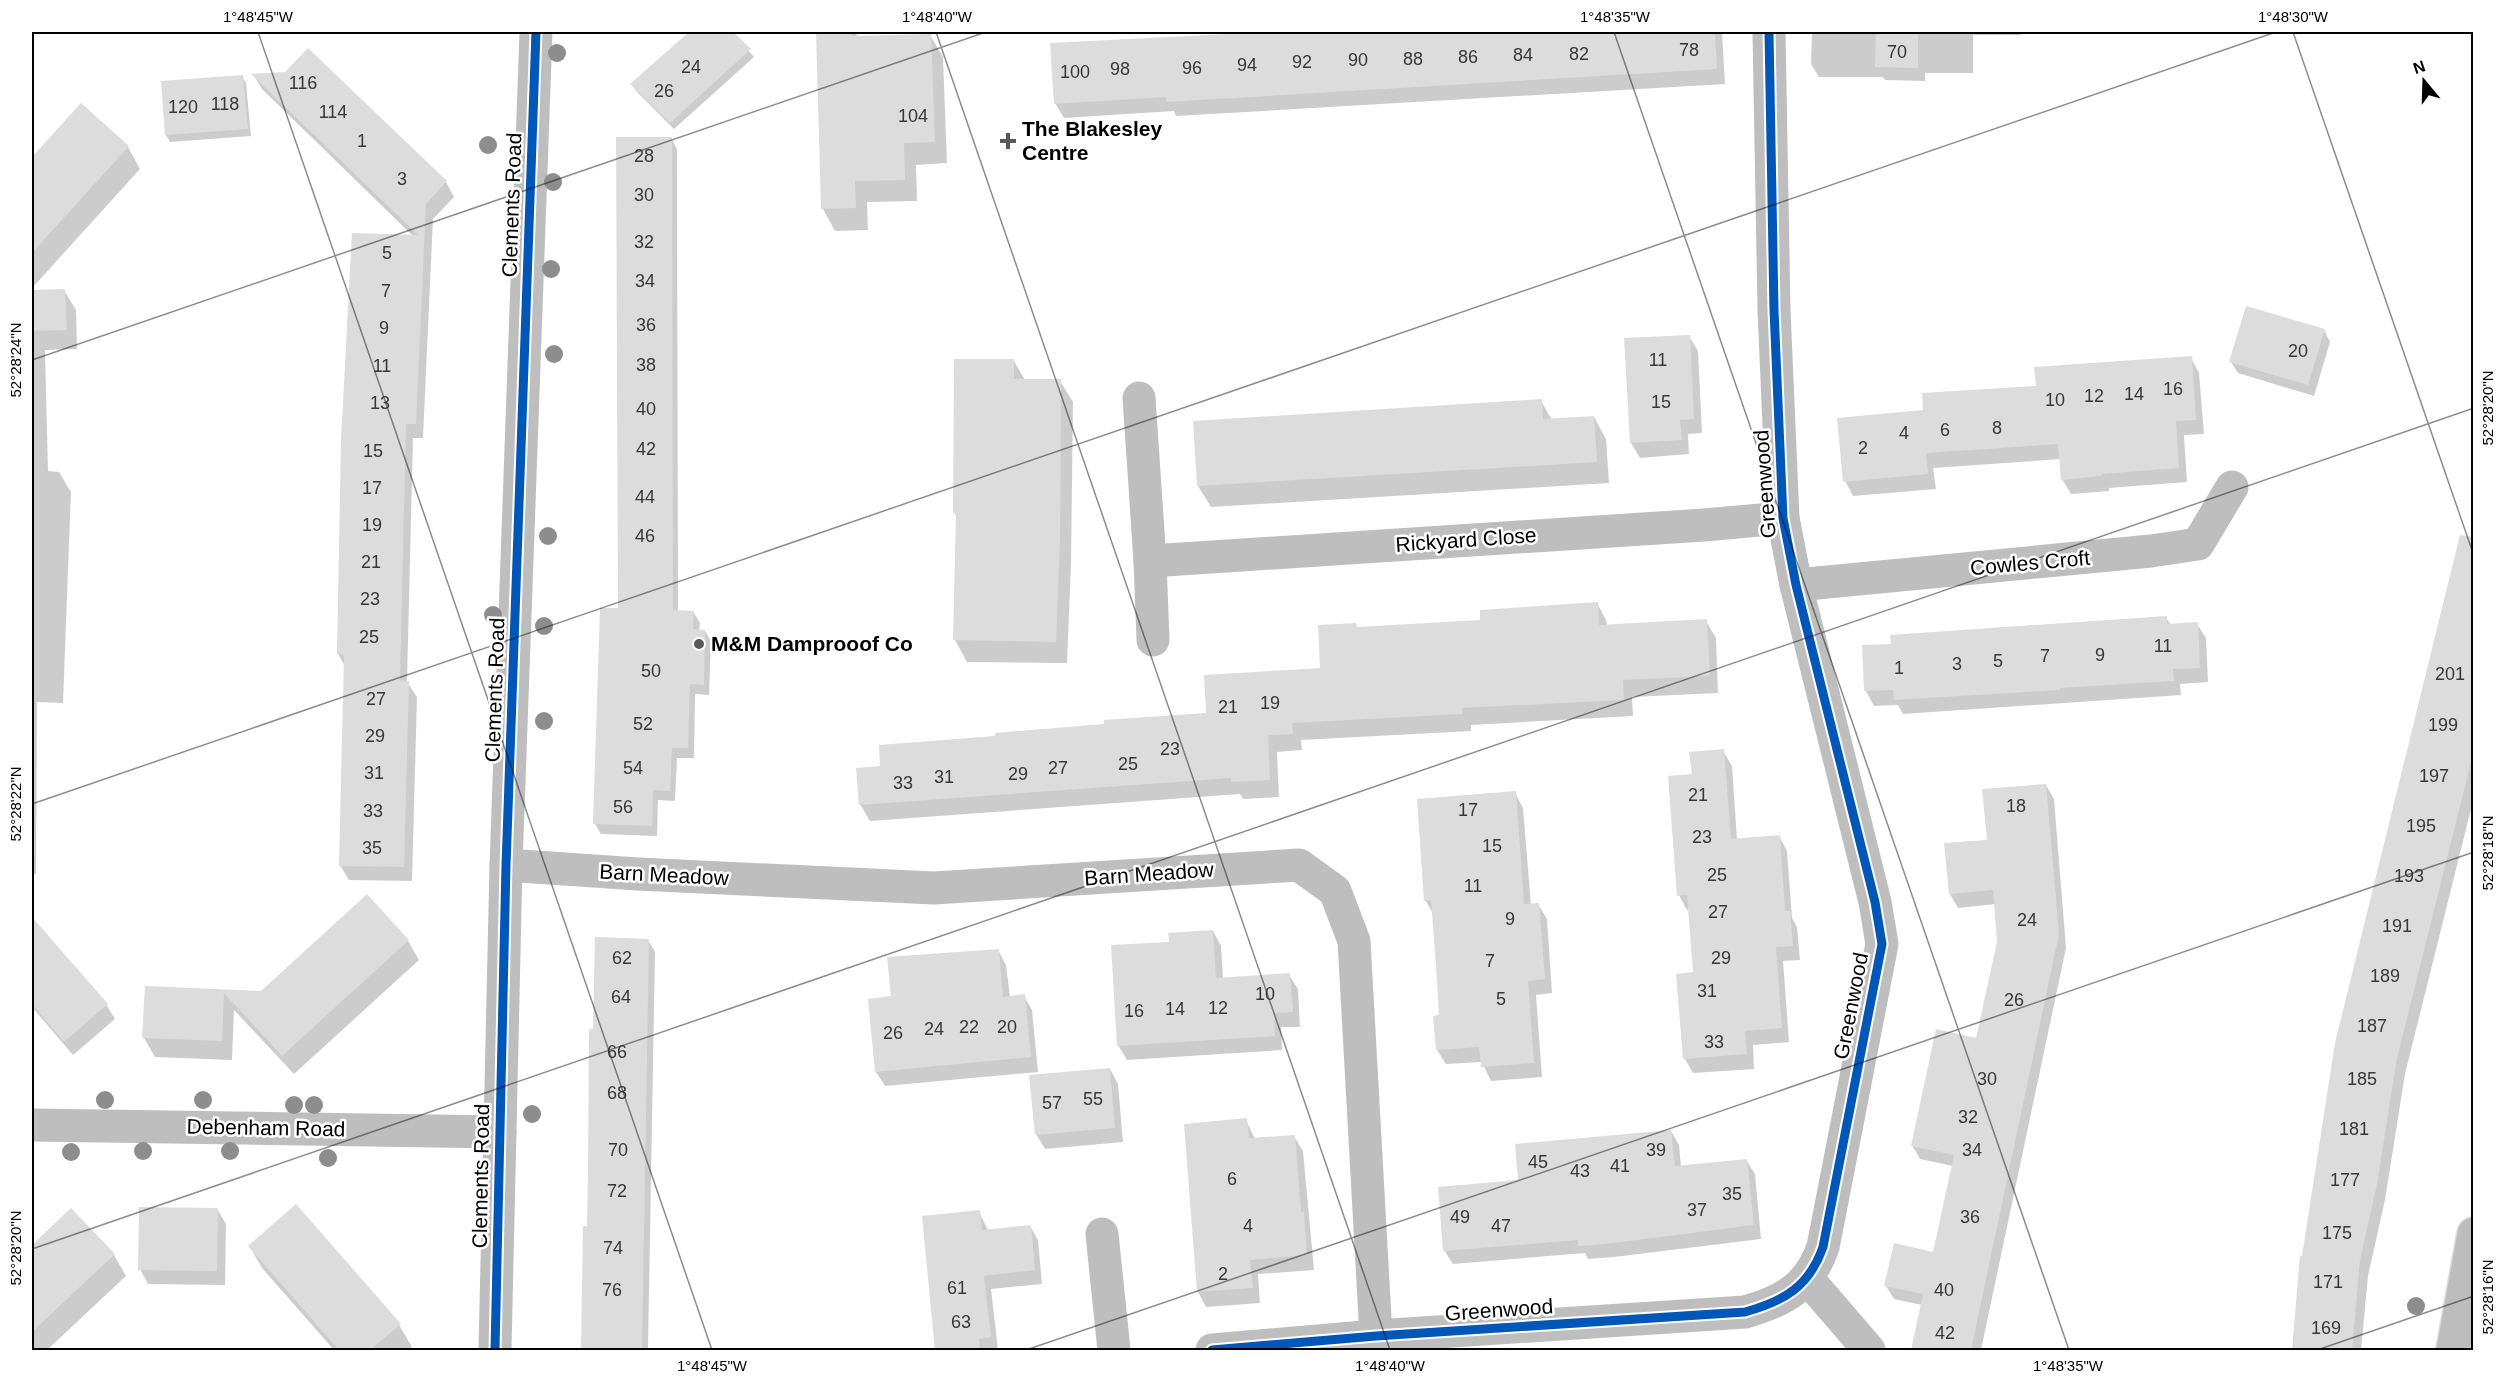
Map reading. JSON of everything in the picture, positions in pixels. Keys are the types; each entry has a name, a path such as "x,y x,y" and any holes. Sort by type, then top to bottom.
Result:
{"main road":[{"path":"2453,1350 2474,1234"}],"street":[{"name":"Clements Road","path":"495,1350 507,866 536,32"},
{"name":"Greenwood","path":"1212,1350 1376,1336 1745,1312 1769,1305 1797,1289 1816,1267 1823,1247 1882,944 1875,902 1796,585 1783,518 1774,310 1769,32"},
{"path":"1139,398 1153,640"},
{"name":"Cowles Croft","path":"1796,585 2151,551 2198,544 2232,487"},
{"name":"Rickyard Close","path":"1150,561 1783,518"},
{"name":"Barn Meadow","path":"507,866 934,888 1299,865 1335,891 1354,941 1376,1336"},
{"name":"Debenham Road","path":"32,1125 500,1132"},
{"path":"1102,1234 1114,1350"},
{"path":"1807,1278 1869,1350"},
{"path":"2465,1350 2474,1345"}],"building":[{"path":"689,32 733,32 751,49 670,123 630,84"},
{"path":"816,32 852,32 852,36 931,34 935,142 904,143 905,180 855,181 856,208 821,209"},
{"path":"1267,32 1715,32 1717,69 1166,102 1166,97 1054,104 1050,43"},
{"path":"1876,32 1918,32 1918,68 1875,67"},
{"path":"308,48 447,181 426,204 416,424 406,424 400,680 409,681 404,867 339,866 344,655 337,654 341,440 352,233 418,235 251,74 285,72"},
{"path":"243,75 248,129 165,135 161,81"},
{"path":"81,103 129,146 32,253 32,157"},
{"path":"616,137 672,137 673,610 694,611 693,629 705,630 704,685 690,684 688,748 672,748 670,791 653,790 652,826 593,824 600,608 618,608"},
{"path":"65,289 67,330 32,331 32,290"},
{"path":"2246,306 2325,329 2308,385 2229,362"},
{"path":"1690,335 1694,419 1680,420 1682,440 1630,443 1624,338"},
{"path":"2192,356 2196,420 2176,421 2179,468 2101,474 2101,476 2061,480 2058,444 1926,453 1928,474 1843,482 1837,418 1923,410 1922,393 2036,386 2034,367"},
{"path":"954,359 1014,359 1014,379 1061,379 1060,542 1056,642 953,640 956,513 953,513"},
{"path":"1542,399 1543,419 1594,416 1597,462 1197,486 1193,421"},
{"path":"2460,535 2474,537 2474,750 2397,1058 2377,1184 2360,1260 2352,1350 2292,1350 2300,1256 2302,1256 2335,1043"},
{"path":"1598,602 1599,625 1707,619 1710,676 1623,680 1624,700 1462,708 1462,714 1292,723 1293,734 1268,735 1270,780 1231,782 1231,778 859,805 856,768 880,766 879,745 995,736 995,733 1104,724 1104,720 1206,713 1204,675 1320,668 1318,625 1356,623 1357,627 1480,620 1480,610"},
{"path":"2167,616 2167,624 2198,622 2200,668 2173,669 2174,681 1894,700 1893,690 1864,691 1862,645 1891,644 1890,635"},
{"path":"1724,749 1731,839 1780,835 1785,911 1790,911 1793,946 1776,947 1782,1028 1745,1031 1747,1054 1683,1059 1676,974 1693,972 1687,895 1677,896 1668,776 1692,774 1689,752"},
{"path":"2046,784 2059,934 1971,1350 1911,1350 1923,1294 1884,1286 1894,1243 1933,1252 1954,1155 1911,1146 1936,1029 1976,1038 1997,942 1993,890 1949,894 1944,843 1987,840 1982,789"},
{"path":"1516,791 1524,904 1539,903 1545,979 1528,981 1534,1063 1481,1067 1479,1047 1436,1050 1433,1016 1439,1015 1435,952 1431,900 1424,901 1417,799"},
{"path":"367,894 409,940 282,1056 224,993 222,1041 142,1038 145,986 261,991"},
{"path":"32,917 108,1004 64,1042 32,1004"},
{"path":"1213,930 1216,978 1290,973 1293,1012 1274,1013 1275,1036 1117,1046 1111,945 1169,942 1168,933"},
{"path":"595,937 649,939 642,1350 581,1350 583,1226 587,1226 589,1029 593,1029"},
{"path":"999,949 1003,997 1025,994 1031,1057 875,1072 868,999 891,996 887,957"},
{"path":"1110,1068 1115,1128 1035,1135 1029,1075"},
{"path":"1247,1118 1249,1138 1295,1135 1307,1255 1250,1260 1253,1288 1197,1292 1184,1124"},
{"path":"1671,1130 1675,1166 1747,1159 1754,1225 1606,1244 1578,1246 1578,1240 1443,1251 1438,1187 1518,1180 1515,1144"},
{"path":"296,1204 401,1324 370,1350 339,1350 248,1246"},
{"path":"139,1207 218,1208 217,1271 138,1270"},
{"path":"71,1208 115,1254 32,1332 32,1245"},
{"path":"980,1210 982,1230 1031,1225 1035,1270 984,1276 991,1337 979,1339 980,1350 935,1350 922,1216"}],"cycle path":[{"path":"495,1350 506,865 536,32"},
{"path":"1212,1350 1376,1336 1745,1312 1772,1303 1793,1290 1810,1272 1823,1247 1882,944 1875,902 1796,585 1783,518 1774,310 1769,32"}],"place":[{"name":"The Blakesley Centre","path":"1008,141"},
{"name":"M&M Damprooof Co","path":"699,644"}]}
